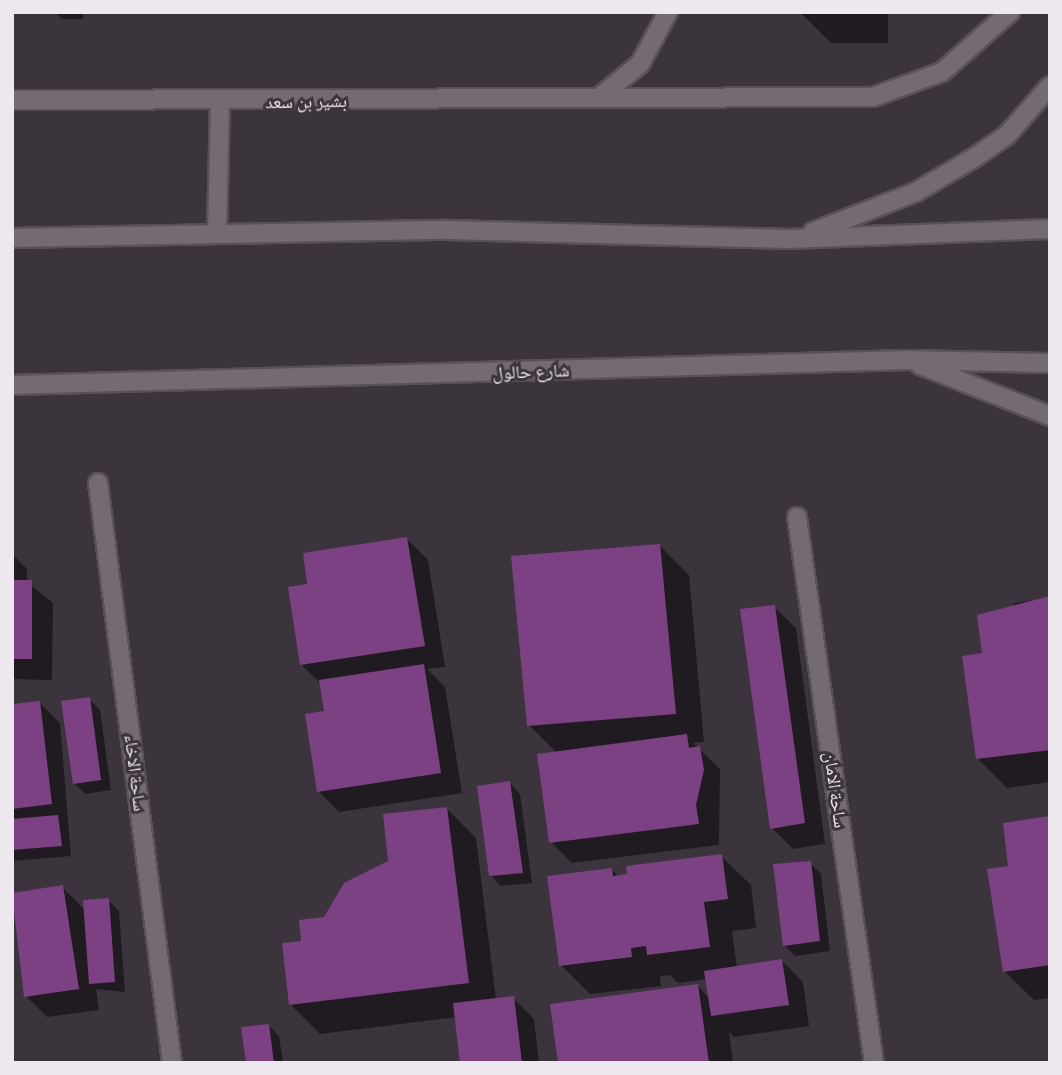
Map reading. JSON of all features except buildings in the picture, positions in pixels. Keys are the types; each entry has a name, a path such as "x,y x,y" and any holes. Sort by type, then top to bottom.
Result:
{"main road":[{"path":"601,96 640,64 668,12"},
{"name":"بشير بن سعد","path":"12,100 220,103 601,96 873,97 942,72 1010,12"},
{"path":"789,239 916,192 1007,135 1050,86"},
{"path":"217,234 220,103"},
{"path":"12,238 447,230 789,239 1050,229"},
{"path":"906,360 1050,416"},
{"name":"شارع حالول","path":"12,385 906,360 1050,363"},
{"name":"ساحة الاخاء","path":"98,483 172,1063"},
{"name":"ساحة الامان","path":"797,517 874,1063"}]}
